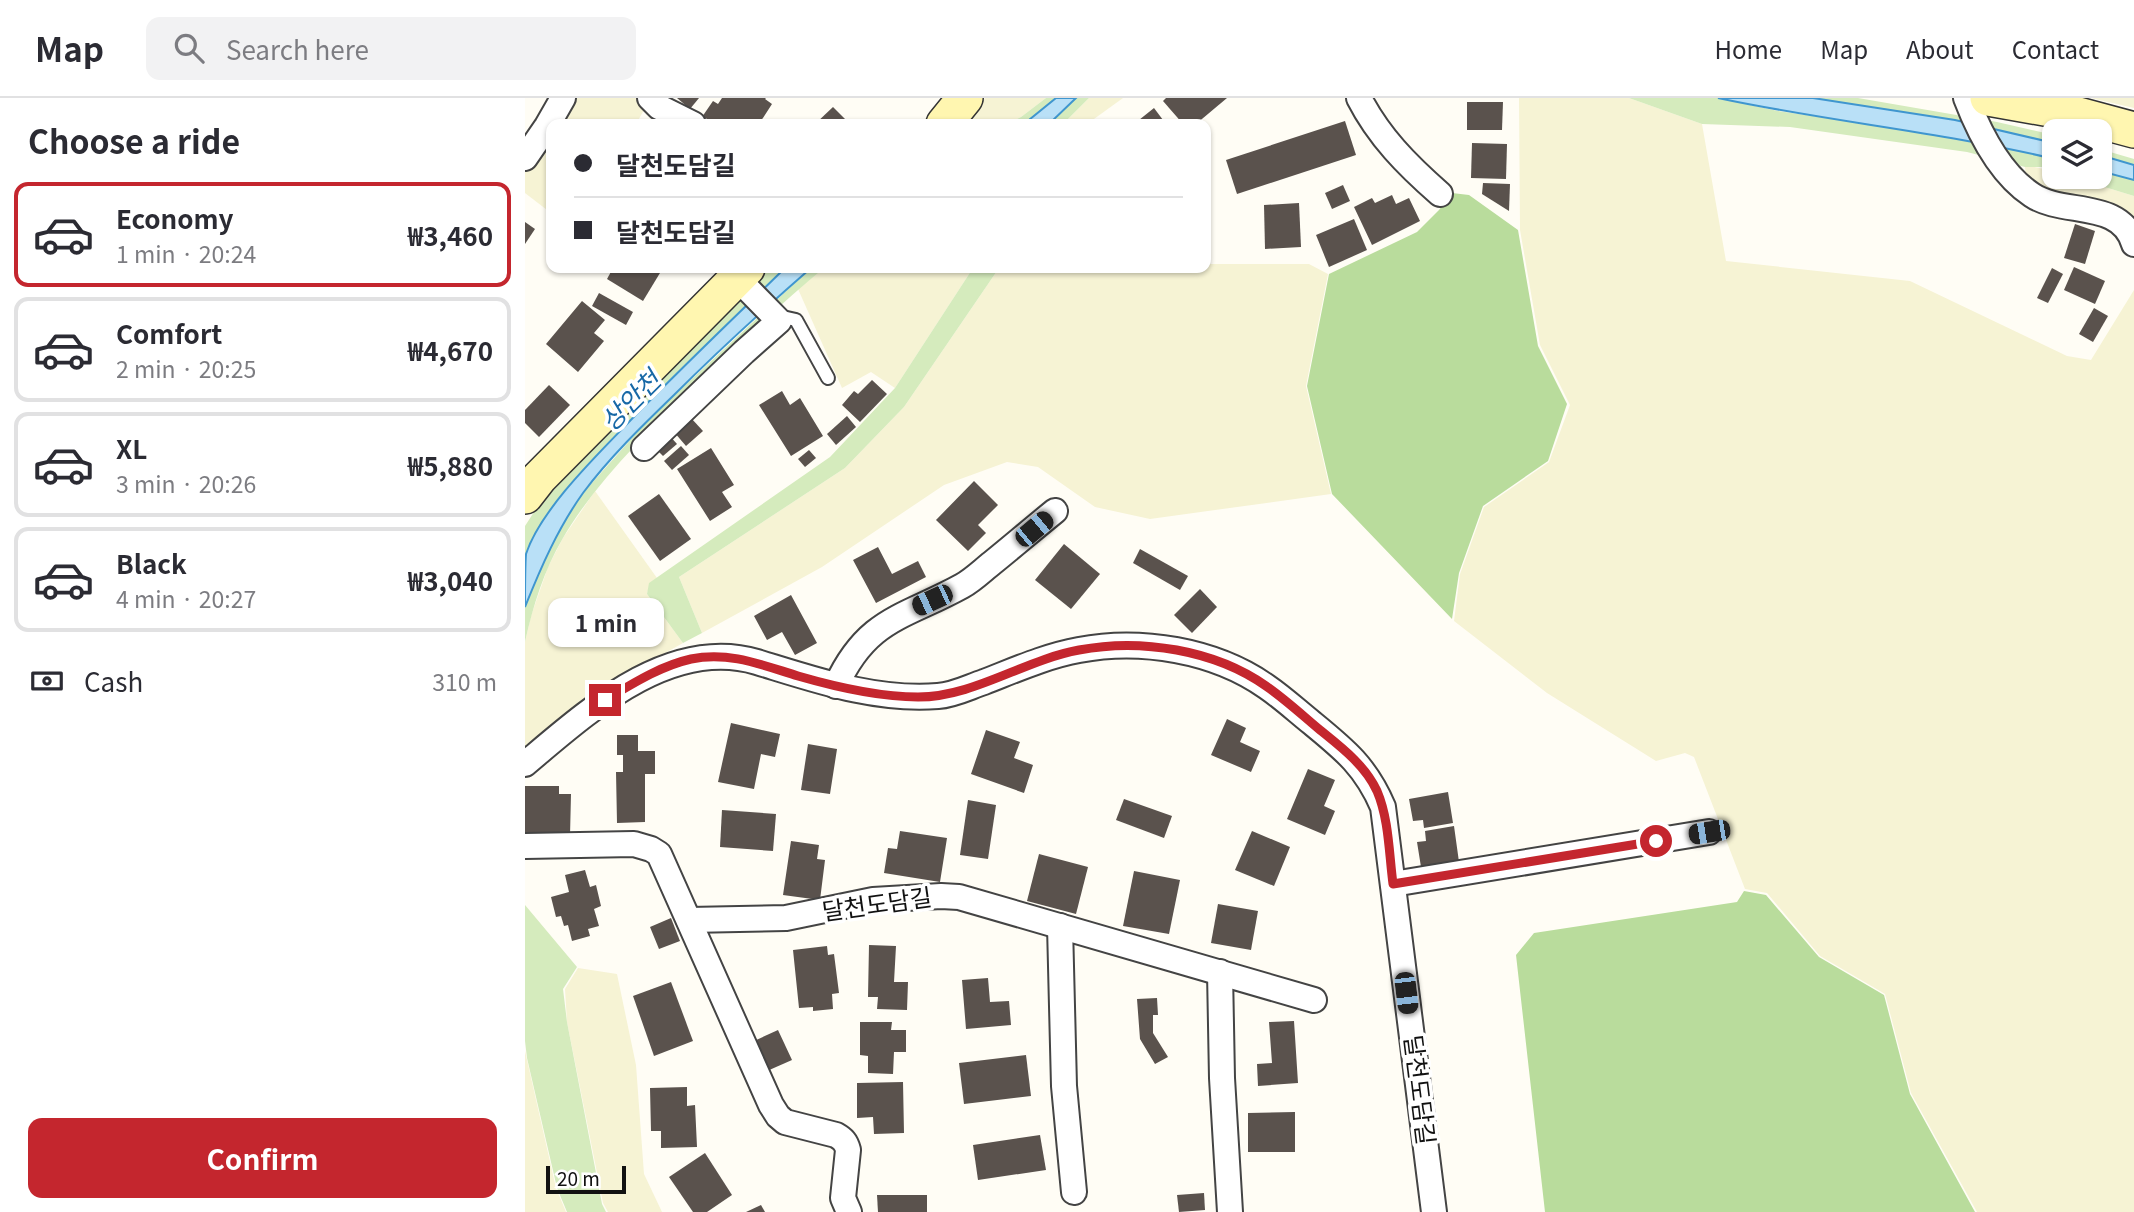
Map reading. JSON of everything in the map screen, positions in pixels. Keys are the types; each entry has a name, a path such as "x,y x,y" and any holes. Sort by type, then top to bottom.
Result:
{"street":[{"path":"551,119 563,98"},
{"path":"650,98 659,107 683,119"},
{"path":"948,119 965,98"},
{"path":"1359,98 1387,143 1440,194"},
{"path":"2134,130 2067,112 1975,104 1998,161 2032,195 2057,204 2101,212 2125,227 2134,244"},
{"path":"525,158 546,127"},
{"path":"530,478 743,278 779,321 644,447"},
{"path":"836,686 846,663 879,628 898,616 964,585 1055,511"},
{"name":"달천도담길","path":"525,764 605,700 668,666 691,659 733,657 836,686 915,697 942,696 1079,650 1120,646 1161,648 1194,654 1228,665 1265,686 1344,750 1362,768 1383,807 1434,1212"},
{"path":"1393,884 1709,832"},
{"path":"525,846 634,844 651,849 662,858 778,1116 785,1122 836,1135 846,1144 848,1150 843,1198 849,1212"},
{"name":"달천도담길","path":"689,920 786,918 873,900 941,896 975,901 1314,1000"},
{"path":"1060,926 1064,1086 1074,1192"},
{"path":"1220,972 1222,1078 1230,1212"}],"lane":[{"path":"779,321 787,318 796,320 828,377"}],"shaded area":[{"path":"570,98 641,98 644,110 639,119 559,119"},
{"path":"985,98 1046,98 1017,119 971,119"},
{"path":"1089,98 1123,98 1094,119 1068,119"},
{"path":"1519,98 1629,98 1702,124 1726,261 1910,281 2067,356 2091,360 2134,290 2134,1212 1977,1212 1911,1093 1885,994 1820,956 1767,893 1745,889 1694,757 1685,753 1656,761 1547,693 1454,621 1460,574 1484,507 1549,462 1570,405 1540,345 1520,230"},
{"path":"2091,98 2134,98 2134,108"},
{"path":"546,139 546,209 525,193 525,168"},
{"path":"2025,167 2042,168 2042,187 2026,179"},
{"path":"2045,189 2111,189 2134,196 2134,224 2062,198"},
{"path":"1211,264 1309,264 1328,274 1306,386 1331,494 1150,519 1095,507 1038,467 1007,462 944,485 822,567 702,633 679,577 845,468 904,407 996,273 1211,273"},
{"path":"818,273 970,273 895,388 871,372 842,388 798,289"},
{"path":"595,491 657,578 650,583 647,594 683,643 599,690 525,749 525,642 531,616 548,567 563,538"},
{"path":"578,968 617,974 636,1065 644,1174 662,1212 608,1212 603,1203 567,1022 565,989"},
{"path":"525,1051 556,1188 566,1212 525,1212"}],"green space":[{"path":"1046,98 1056,98 1030,119 1017,119"},
{"path":"1076,98 1089,98 1068,119 1054,119"},
{"path":"1629,98 1718,98 1778,111 1917,131 2042,156 2042,167 2025,167 1967,152 1790,127 1702,124"},
{"path":"1813,98 1858,98 1997,122 2042,132 2042,140 1955,120"},
{"path":"2112,153 2134,159 2134,165 2112,159"},
{"path":"2112,174 2134,180 2134,196 2111,189"},
{"path":"1452,193 1469,195 1518,230 1538,346 1567,404 1548,461 1483,506 1459,573 1452,619 1332,494 1307,386 1329,274 1417,232"},
{"path":"764,273 780,273 596,456 540,526 525,556 525,526 534,512 590,449"},
{"path":"806,273 818,273 677,404 591,496 550,563 525,642 525,607 556,535 583,493 649,419"},
{"path":"970,273 996,273 904,407 845,468 679,577 702,633 683,643 647,594 649,583 830,457 895,388"},
{"path":"1744,891 1766,895 1819,957 1884,995 1910,1094 1975,1212 1545,1212 1516,955 1534,933 1737,902"},
{"path":"525,905 577,967 563,989 602,1204 606,1212 567,1212 557,1188 525,1041"}],"water":[{"path":"1056,98 1076,98 1054,119 1030,119"},
{"path":"1718,98 1813,98 1955,120 2042,140 2042,156 1970,141"},
{"path":"2112,159 2134,165 2134,180 2112,174"},
{"path":"780,273 805,273 707,362 604,467 583,493 558,534 525,607 526,554 543,520 584,469"}],"building":[{"path":"677,98 699,98 690,109"},
{"path":"722,98 766,98 772,104 762,119 702,117 713,101 718,104"},
{"path":"1166,98 1227,98 1202,119 1179,119 1163,101"},
{"path":"1467,102 1503,102 1502,130 1467,130"},
{"path":"833,107 845,119 820,119"},
{"path":"1154,108 1162,119 1140,119"},
{"path":"1345,121 1356,155 1237,194 1226,160"},
{"path":"1472,143 1507,144 1506,179 1471,178"},
{"path":"1483,183 1510,184 1509,211 1482,194"},
{"path":"1343,185 1350,201 1332,209 1325,193"},
{"path":"1392,195 1396,204 1409,198 1420,221 1372,245 1354,207 1372,198 1375,203"},
{"path":"1299,203 1301,247 1265,249 1264,205"},
{"path":"1354,219 1367,250 1329,267 1316,235"},
{"path":"525,222 535,229 525,244"},
{"path":"2075,224 2095,231 2085,264 2064,258"},
{"path":"2074,267 2105,281 2095,304 2064,290"},
{"path":"2052,268 2063,274 2048,303 2037,298"},
{"path":"610,273 660,273 643,301 607,279"},
{"path":"599,293 633,312 626,325 592,306"},
{"path":"582,301 605,320 594,333 604,341 578,372 546,344"},
{"path":"2094,308 2108,316 2093,342 2079,334"},
{"path":"872,380 887,394 860,422 842,405 854,391 858,394"},
{"path":"549,385 570,405 539,437 525,423 525,410"},
{"path":"782,391 790,405 800,398 823,436 791,456 759,405"},
{"path":"847,416 856,427 836,445 827,434"},
{"path":"691,418 703,431 686,446 674,432"},
{"path":"669,435 677,444 663,456 655,448"},
{"path":"681,446 689,455 672,470 664,461"},
{"path":"711,448 734,485 722,492 732,507 710,521 677,469"},
{"path":"809,450 816,458 805,467 798,459"},
{"path":"974,481 998,505 978,525 986,533 968,551 936,520"},
{"path":"659,494 691,539 660,561 628,516"},
{"path":"1064,544 1100,574 1071,609 1035,580"},
{"path":"878,547 892,574 918,561 926,577 876,603 853,560"},
{"path":"1140,549 1188,576 1180,590 1133,563"},
{"path":"1200,589 1217,607 1192,633 1174,615"},
{"path":"791,595 817,643 795,655 782,632 767,640 754,616"},
{"path":"1227,719 1246,728 1240,742 1260,751 1251,772 1211,755"},
{"path":"731,723 780,734 775,757 761,754 754,789 718,782"},
{"path":"986,730 1020,742 1014,758 1033,765 1024,793 971,774"},
{"path":"617,735 638,735 638,751 655,751 655,774 645,774 645,822 617,823 616,772 623,772 623,755 617,755"},
{"path":"808,744 837,749 830,794 801,790"},
{"path":"1308,769 1335,780 1324,806 1335,811 1325,835 1287,819"},
{"path":"525,786 559,786 559,794 571,794 570,836 525,836"},
{"path":"1448,792 1453,823 1424,828 1423,820 1413,821 1409,799"},
{"path":"1124,799 1172,816 1164,838 1116,820"},
{"path":"968,800 996,805 988,859 960,855"},
{"path":"722,810 776,814 773,851 720,847"},
{"path":"1454,826 1459,862 1421,867 1417,842 1426,841 1425,831"},
{"path":"900,831 947,838 940,882 884,873 888,848 897,849"},
{"path":"1252,831 1290,847 1274,886 1235,870"},
{"path":"791,841 819,845 817,859 825,860 820,900 783,895"},
{"path":"1039,854 1088,867 1076,914 1027,901"},
{"path":"585,870 590,887 596,885 601,906 594,909 599,926 588,929 590,936 572,941 568,925 564,926 561,916 556,917 551,897 569,892 565,875"},
{"path":"1134,871 1180,880 1169,934 1123,926"},
{"path":"1218,904 1258,911 1251,950 1211,943"},
{"path":"671,918 680,941 659,949 650,927"},
{"path":"869,945 896,946 894,982 908,982 907,1010 877,1009 878,997 868,997"},
{"path":"827,946 828,955 834,954 839,993 832,994 833,1009 813,1011 813,1007 799,1008 793,950"},
{"path":"988,978 990,1002 1009,1001 1011,1025 966,1029 962,980"},
{"path":"671,982 693,1041 654,1056 633,996"},
{"path":"1157,998 1158,1015 1153,1015 1153,1033 1168,1057 1155,1064 1140,1039 1137,999"},
{"path":"1294,1021 1298,1083 1258,1086 1257,1064 1272,1063 1269,1022"},
{"path":"860,1022 892,1022 891,1030 906,1030 906,1052 894,1052 893,1074 868,1073 868,1056 860,1055"},
{"path":"778,1030 792,1060 767,1071 754,1041"},
{"path":"1026,1055 1031,1096 964,1104 959,1063"},
{"path":"903,1082 904,1133 874,1134 873,1117 857,1118 857,1083"},
{"path":"687,1087 687,1106 695,1105 697,1147 661,1148 661,1131 651,1131 650,1088"},
{"path":"1295,1112 1295,1152 1248,1152 1248,1113"},
{"path":"1040,1135 1046,1170 978,1180 973,1145"},
{"path":"705,1153 732,1195 707,1212 693,1212 669,1177"},
{"path":"1204,1193 1205,1210 1179,1212 1177,1195"},
{"path":"877,1195 927,1195 927,1212 878,1212"},
{"path":"761,1205 765,1212 746,1212"}],"route":[{"path":"605,700 668,666 713,656 755,662 836,686 915,697 942,696 1079,650 1120,646 1161,648 1194,654 1228,665 1265,686 1344,750 1362,768 1383,807 1393,884 1656,841"}],"water label":[{"name":"상안천","path":"631,401"}]}
